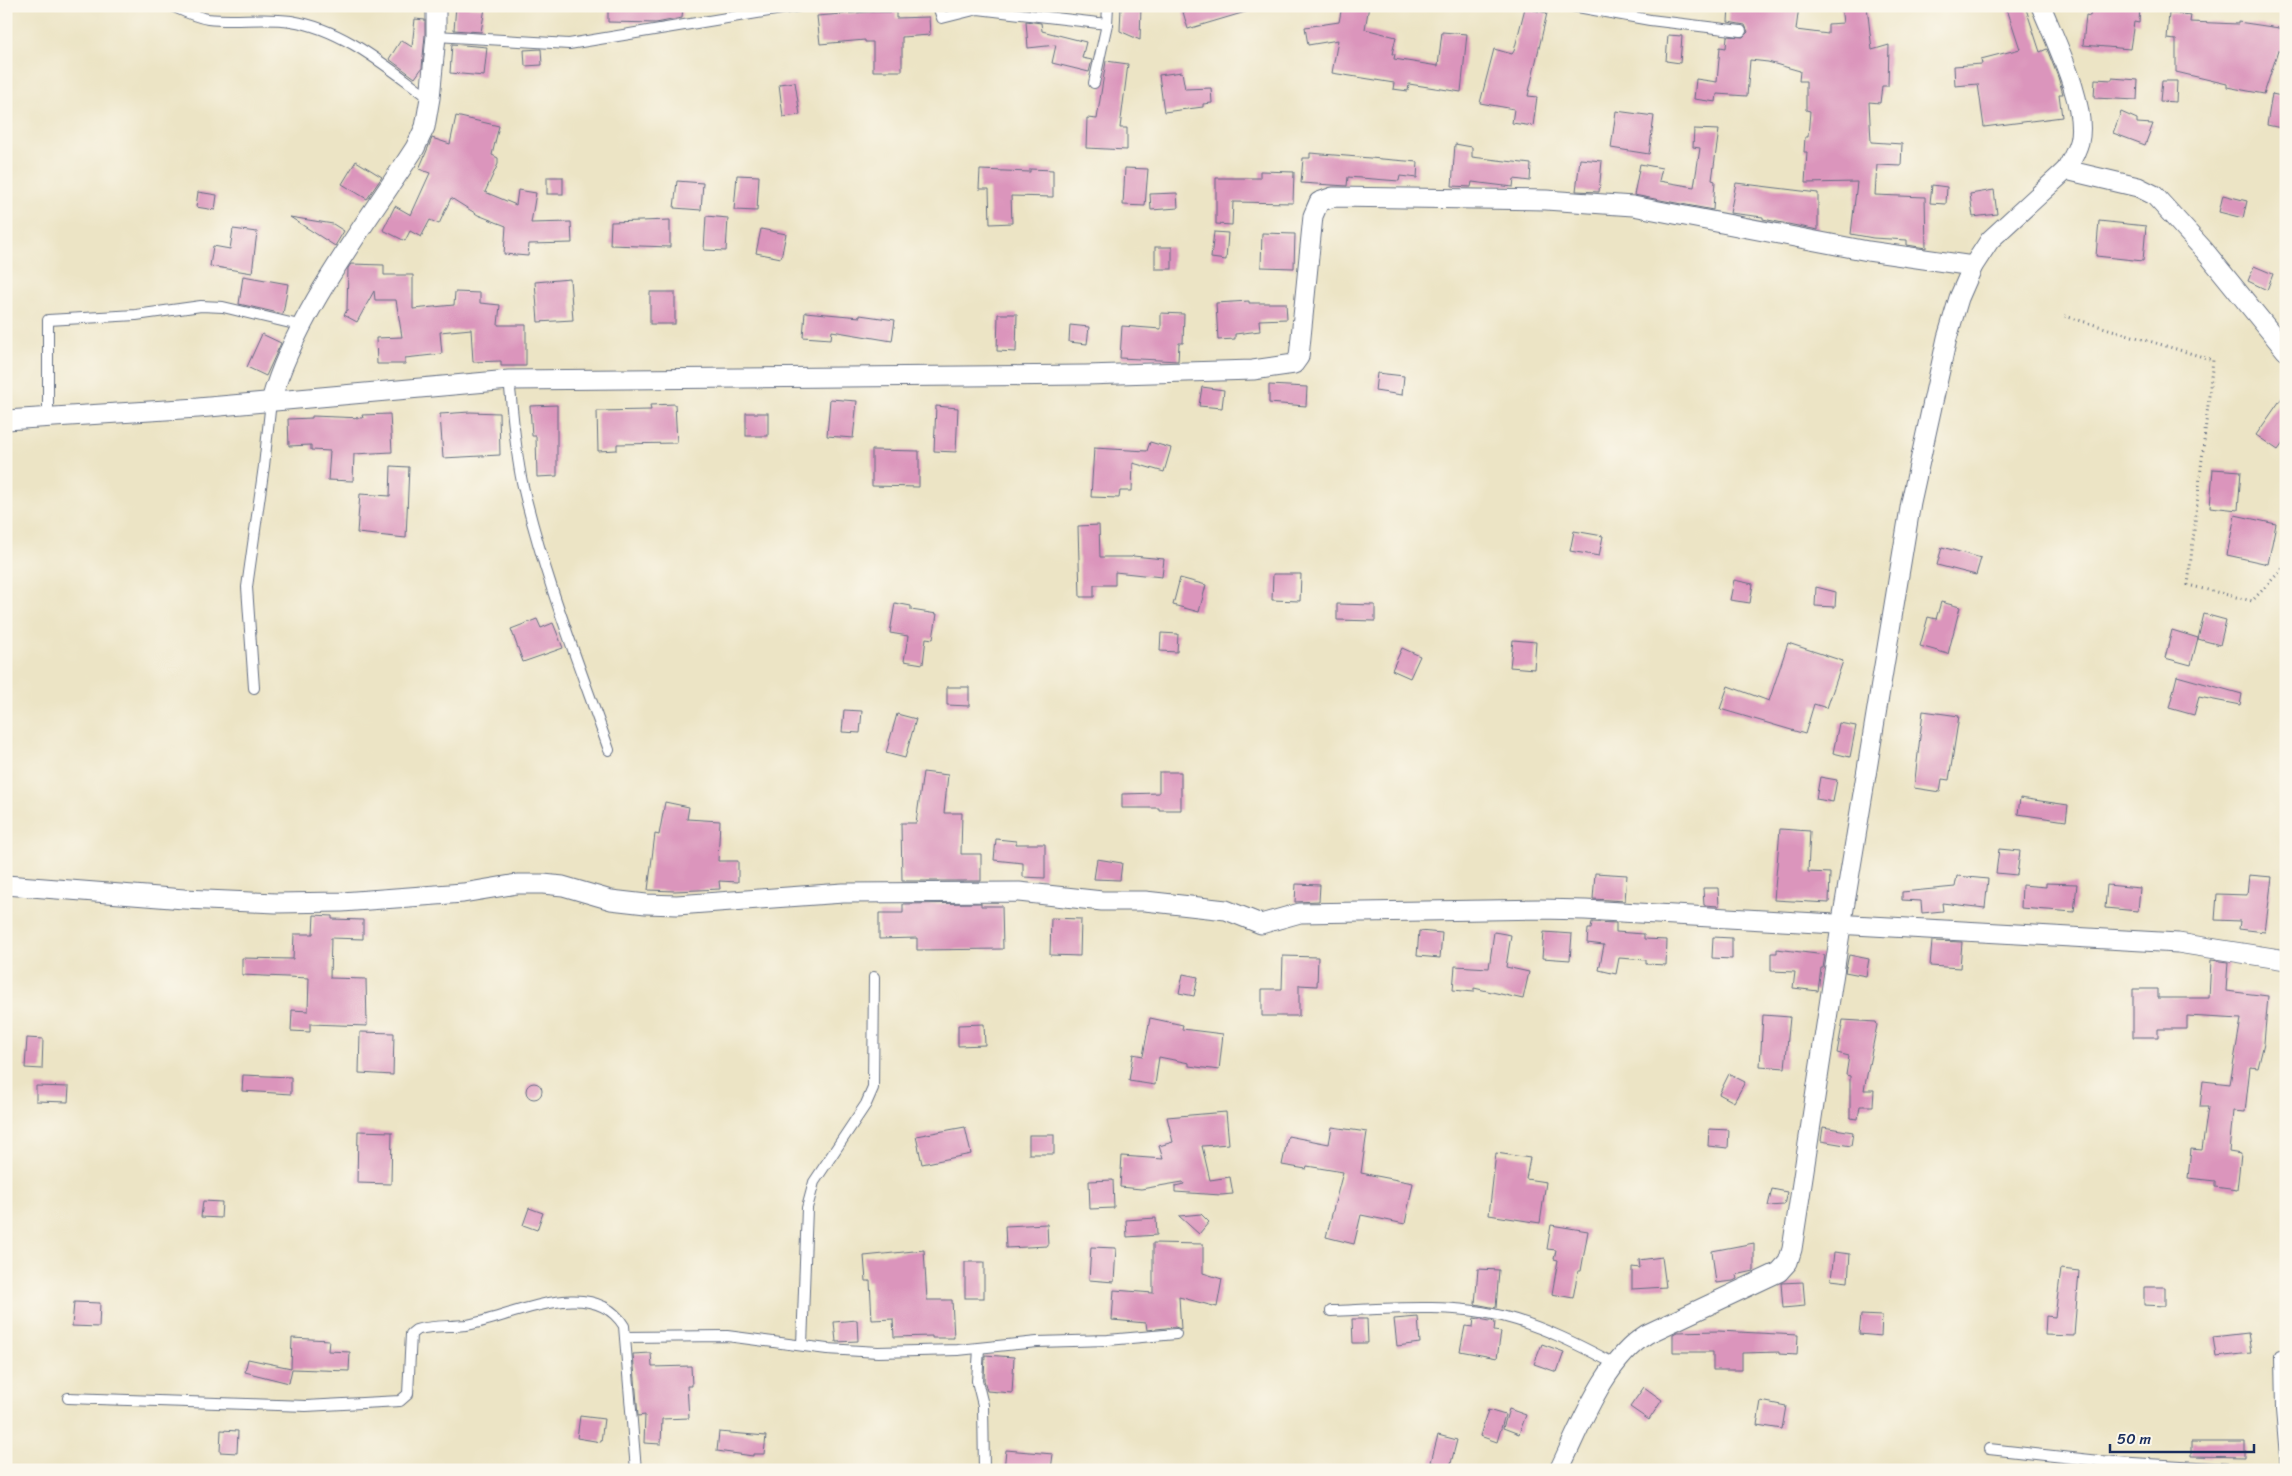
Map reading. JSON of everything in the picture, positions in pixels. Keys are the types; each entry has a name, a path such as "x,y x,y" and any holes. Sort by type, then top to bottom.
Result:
{"street":[{"path":"271,401 276,382 329,276 416,148 425,127 436,36 436,6"},
{"path":"1559,1470 1591,1406 1615,1364 1633,1343 1647,1334 1779,1272 1788,1262 1798,1224 1841,926 1911,502 1947,338 1958,298 1990,240 2066,170 2074,156 2079,140 2080,121 2072,82 2041,6"},
{"path":"2066,170 2138,187 2154,195 2204,250 2286,351"},
{"path":"6,420 188,408 509,380 1086,375 1253,370 1294,364 1299,357 1313,216 1319,202 1333,197 1546,200 1633,206 1868,251 1974,266"},
{"path":"6,885 184,899 276,903 342,902 463,893 517,884 563,886 611,900 646,904 677,904 843,893 1019,892 1226,910 1261,924 1300,914 1540,909 2178,943 2286,960"}],"lane":[{"path":"172,6 192,15 208,19 291,21 321,28 356,46 430,98"},
{"path":"436,36 569,44 800,6"},
{"path":"938,6 942,18 978,9 1107,24"},
{"path":"1094,83 1107,24 1108,6"},
{"path":"1572,6 1606,9 1690,26 1741,31"},
{"path":"48,416 48,320 136,315 201,306 223,307 303,326"},
{"path":"509,380 520,471 540,552 609,750"},
{"path":"254,688 247,587 271,401"},
{"path":"802,1345 807,1208 814,1182 866,1104 873,1088 874,976"},
{"path":"68,1398 306,1406 400,1401 408,1394 411,1334 416,1330 466,1325 535,1305 569,1300 601,1305 618,1316 624,1326 636,1470"},
{"path":"1331,1311 1428,1308 1502,1316 1564,1338 1615,1364"},
{"path":"624,1337 727,1336 827,1349 878,1352 979,1348 1037,1342 1108,1340 1176,1334"},
{"path":"979,1348 977,1381 983,1405 984,1470"},
{"path":"2280,1355 2281,1410 2286,1469"},
{"path":"1989,1449 2100,1461 2246,1470"}],"path":[{"path":"2065,316 2213,360 2188,585 2252,601 2286,565"}],"building":[{"path":"456,6 485,8 481,32 454,30"},
{"path":"608,6 683,6 682,18 656,23 608,22"},
{"path":"1121,6 1141,6 1140,40 1120,31"},
{"path":"1204,6 1252,6 1252,10 1188,29 1183,12"},
{"path":"1342,6 1369,6 1365,29 1396,37 1392,54 1395,54 1394,59 1438,66 1442,32 1467,34 1461,92 1409,84 1408,91 1393,89 1394,83 1332,73 1338,40 1308,45 1305,27 1339,22"},
{"path":"1729,6 1781,8 1781,6 1799,6 1796,30 1828,34 1828,24 1843,23 1841,6 1867,6 1872,50 1889,45 1888,86 1882,86 1880,103 1869,102 1871,142 1902,144 1901,166 1877,165 1875,195 1925,197 1926,248 1907,245 1907,240 1873,238 1851,234 1857,182 1805,183 1807,152 1804,152 1805,137 1808,137 1810,111 1806,110 1806,81 1799,81 1800,71 1768,62 1750,60 1747,96 1717,94 1716,102 1694,99 1696,79 1717,82 1720,47 1726,48 1727,36 1743,37 1748,32 1745,25 1728,22"},
{"path":"2006,6 2025,6 2040,52 2047,49 2063,94 2059,94 2062,117 1984,127 1978,84 1955,86 1954,66 1982,64 1981,59 2020,49"},
{"path":"2092,6 2140,6 2139,23 2134,22 2130,49 2083,45 2086,15 2090,16"},
{"path":"1525,8 1547,13 1528,96 1537,97 1533,126 1512,123 1514,109 1480,103 1494,49 1512,54"},
{"path":"896,12 896,18 929,17 930,35 902,37 902,71 873,71 873,42 865,42 865,40 820,44 817,16"},
{"path":"2169,13 2191,15 2190,22 2238,24 2238,22 2286,29 2286,52 2278,51 2264,94 2227,87 2227,84 2176,72 2176,40 2167,39"},
{"path":"415,19 425,20 425,35 422,68 415,78 389,59 401,40 412,47"},
{"path":"1026,21 1041,23 1042,31 1086,42 1082,58 1092,60 1089,72 1052,63 1056,45 1028,48"},
{"path":"1668,35 1682,36 1680,63 1666,61"},
{"path":"452,44 487,47 484,76 450,73"},
{"path":"541,49 542,65 525,66 524,50"},
{"path":"1106,61 1128,64 1120,128 1127,128 1127,150 1086,148 1087,118 1097,119"},
{"path":"1182,72 1185,89 1211,88 1212,103 1203,104 1203,107 1164,112 1159,75"},
{"path":"2112,78 2138,80 2137,100 2094,98 2095,79 2112,80"},
{"path":"2162,81 2177,81 2176,102 2160,101"},
{"path":"795,82 800,115 783,117 779,84"},
{"path":"2272,94 2286,97 2286,129 2267,125"},
{"path":"1616,111 1654,116 1649,154 1611,148"},
{"path":"2121,112 2137,119 2137,123 2153,124 2145,145 2113,133"},
{"path":"456,116 499,126 492,155 498,158 498,164 485,192 516,205 518,190 536,193 531,223 571,222 572,243 529,244 528,256 504,254 506,226 478,215 451,198 439,224 430,220 421,237 410,231 405,241 383,230 395,206 411,215 430,173 419,169 432,138 450,144"},
{"path":"1694,129 1719,130 1712,180 1715,181 1713,210 1634,195 1640,164 1662,168 1659,181 1694,187 1700,148 1693,147"},
{"path":"1455,144 1472,147 1472,157 1531,164 1530,181 1514,179 1513,187 1472,182 1471,187 1452,186"},
{"path":"1310,153 1418,162 1417,178 1400,176 1399,181 1348,177 1347,186 1301,183 1303,158 1310,158"},
{"path":"1580,159 1602,161 1599,192 1576,191"},
{"path":"356,161 382,177 367,199 342,184"},
{"path":"1125,168 1148,169 1145,206 1123,205"},
{"path":"1030,169 1053,170 1053,197 1011,196 1012,223 990,224 989,189 979,189 980,170 1030,172"},
{"path":"1260,171 1294,172 1293,203 1233,202 1232,225 1216,224 1216,178 1260,178"},
{"path":"737,175 759,176 757,211 734,210"},
{"path":"547,177 563,177 563,194 547,194"},
{"path":"677,181 703,183 701,210 674,208"},
{"path":"1736,183 1818,193 1818,230 1763,219 1763,217 1730,213"},
{"path":"1932,185 1947,187 1946,204 1930,203"},
{"path":"1994,190 1997,214 1973,217 1970,194"},
{"path":"198,192 217,195 215,210 196,207"},
{"path":"1177,193 1178,208 1151,210 1150,194"},
{"path":"2223,195 2247,201 2243,218 2219,212"},
{"path":"706,216 728,218 726,251 704,250"},
{"path":"290,217 333,224 344,231 335,246"},
{"path":"670,220 670,247 610,245 611,222"},
{"path":"2099,221 2146,226 2143,261 2096,256"},
{"path":"233,229 257,232 252,273 210,266 213,246 230,249"},
{"path":"761,229 786,234 781,258 756,253"},
{"path":"1214,232 1228,233 1226,260 1211,258"},
{"path":"1262,233 1295,234 1294,268 1261,267"},
{"path":"1155,247 1172,247 1172,269 1155,269"},
{"path":"351,264 384,265 384,275 413,275 413,309 454,305 455,292 480,293 480,303 500,305 498,325 526,325 526,366 501,366 501,361 473,362 471,329 440,332 442,354 405,358 405,364 377,364 376,338 402,337 396,300 375,300 374,291 357,322 344,315 347,310 348,268"},
{"path":"2254,266 2273,274 2267,290 2248,281"},
{"path":"243,276 288,284 283,314 239,304"},
{"path":"570,279 573,320 538,322 535,282"},
{"path":"650,292 675,292 675,324 650,324"},
{"path":"1249,301 1249,303 1286,303 1287,319 1259,320 1260,331 1235,334 1235,339 1218,340 1216,303"},
{"path":"805,312 860,317 860,315 895,320 892,341 832,331 831,339 803,337"},
{"path":"1161,313 1184,314 1183,343 1179,343 1178,361 1120,358 1122,326 1161,329"},
{"path":"998,314 1017,314 1016,352 997,351"},
{"path":"1070,325 1089,327 1087,344 1069,342"},
{"path":"262,334 281,343 266,376 247,367"},
{"path":"1377,373 1404,376 1402,395 1375,391"},
{"path":"1269,385 1307,387 1306,406 1269,403"},
{"path":"1202,387 1224,390 1222,408 1199,406"},
{"path":"2286,392 2286,439 2278,450 2256,435"},
{"path":"830,399 857,401 853,438 827,436"},
{"path":"675,404 677,443 617,444 617,450 598,451 597,411 651,410 650,405"},
{"path":"557,405 557,476 537,477 536,436 532,436 530,406"},
{"path":"936,406 958,408 956,452 934,451"},
{"path":"499,413 500,455 443,458 440,414"},
{"path":"746,413 768,413 768,436 746,436"},
{"path":"390,414 392,452 354,454 353,481 328,480 330,451 311,450 311,445 289,446 288,419 312,418 312,416 363,418 362,415"},
{"path":"1150,442 1171,448 1164,472 1133,463 1132,491 1120,491 1119,498 1091,497 1094,448 1147,451"},
{"path":"872,450 919,451 919,487 872,486"},
{"path":"391,466 409,467 406,538 357,533 360,494 390,496"},
{"path":"2213,469 2241,471 2238,510 2210,507"},
{"path":"2235,515 2276,524 2268,564 2227,555"},
{"path":"1099,525 1100,557 1133,556 1164,559 1162,577 1115,572 1115,585 1094,585 1094,597 1080,597 1078,526"},
{"path":"1574,531 1603,536 1599,556 1570,551"},
{"path":"1942,547 1981,558 1976,575 1937,565"},
{"path":"1273,574 1301,574 1300,601 1272,600"},
{"path":"1180,578 1206,585 1199,612 1173,605"},
{"path":"1734,580 1753,584 1750,603 1730,600"},
{"path":"1816,587 1836,592 1835,607 1815,606"},
{"path":"1941,602 1960,607 1948,654 1920,646 1928,617 1936,619"},
{"path":"895,603 911,606 911,610 937,614 933,639 926,638 923,664 904,661 908,636 890,633"},
{"path":"1337,604 1375,605 1375,621 1337,620"},
{"path":"2204,614 2226,620 2220,645 2198,639"},
{"path":"537,619 541,628 553,623 563,648 523,662 511,629"},
{"path":"2172,630 2198,638 2191,665 2165,658"},
{"path":"1161,633 1178,634 1177,652 1160,651"},
{"path":"1513,640 1536,642 1534,669 1510,667"},
{"path":"1788,643 1843,661 1827,708 1814,704 1805,734 1720,709 1728,686 1769,701"},
{"path":"1402,648 1420,656 1410,678 1392,670"},
{"path":"2177,676 2242,694 2240,705 2199,697 2194,715 2169,708"},
{"path":"947,687 969,687 969,706 947,705"},
{"path":"844,710 862,711 860,733 842,732"},
{"path":"1923,711 1959,716 1949,780 1942,779 1940,792 1914,788"},
{"path":"897,714 916,719 905,758 886,753"},
{"path":"1839,723 1856,726 1850,757 1833,753"},
{"path":"923,772 948,775 944,813 962,813 961,854 981,854 981,881 902,881 901,823 916,823"},
{"path":"1159,772 1181,772 1181,810 1122,808 1122,794 1159,793"},
{"path":"1820,777 1837,780 1833,802 1816,799"},
{"path":"2020,798 2068,805 2066,821 2018,814"},
{"path":"665,802 689,807 687,819 720,821 718,861 738,861 738,882 719,881 720,889 648,890 655,834 659,835"},
{"path":"1780,829 1810,831 1808,872 1830,873 1829,903 1774,900"},
{"path":"996,839 1016,841 1016,844 1045,844 1045,878 1023,877 1023,863 994,860"},
{"path":"1999,849 2020,851 2017,875 1996,873"},
{"path":"1097,859 1122,863 1120,880 1094,879"},
{"path":"1595,873 1627,875 1625,901 1593,899"},
{"path":"2249,875 2272,877 2265,932 2239,929 2240,921 2215,920 2217,894 2247,895"},
{"path":"1957,876 1988,879 1985,908 1942,903 1943,911 1922,913 1921,901 1902,900 1902,892 1955,887"},
{"path":"2046,883 2077,884 2074,912 2021,908 2022,885 2046,887"},
{"path":"1296,884 1320,885 1319,901 1295,902"},
{"path":"2107,885 2140,888 2138,911 2105,908"},
{"path":"1703,888 1718,888 1719,906 1704,905"},
{"path":"981,903 981,906 1002,906 1003,949 917,950 917,938 879,939 879,913 903,913 903,904"},
{"path":"314,915 332,916 332,919 363,920 363,939 331,938 330,978 366,979 367,1026 310,1024 310,1032 291,1031 292,1010 308,1011 309,978 242,975 242,958 293,959 294,934 313,934"},
{"path":"1051,918 1081,919 1080,956 1050,955"},
{"path":"1592,922 1616,923 1616,932 1644,934 1644,939 1667,940 1666,965 1646,964 1646,960 1619,958 1616,974 1599,970 1604,945 1587,943 1588,929 1591,929"},
{"path":"1419,931 1442,933 1440,958 1417,956"},
{"path":"1494,932 1511,935 1506,967 1529,972 1523,999 1474,988 1474,992 1453,990 1455,966 1489,968"},
{"path":"1544,932 1572,934 1570,960 1542,958"},
{"path":"1713,937 1732,938 1732,959 1712,958"},
{"path":"1932,941 1962,942 1960,968 1930,966"},
{"path":"1777,949 1825,955 1818,991 1793,988 1795,972 1771,971 1771,953 1777,953"},
{"path":"1849,955 1869,959 1866,976 1845,972"},
{"path":"1283,956 1318,957 1317,986 1299,985 1299,1016 1262,1016 1262,989 1282,989"},
{"path":"2211,960 2228,962 2226,991 2268,996 2264,1043 2258,1068 2250,1067 2245,1112 2233,1111 2229,1152 2241,1154 2237,1190 2215,1187 2215,1181 2188,1178 2191,1149 2202,1150 2208,1107 2200,1107 2203,1081 2230,1084 2241,1019 2187,1016 2187,1029 2158,1029 2158,1037 2133,1037 2133,989 2158,989 2158,998 2209,998"},
{"path":"1183,974 1198,977 1194,996 1179,993"},
{"path":"1763,1015 1790,1017 1785,1068 1760,1066"},
{"path":"1150,1018 1183,1025 1182,1029 1223,1034 1219,1070 1189,1066 1189,1063 1159,1057 1155,1085 1129,1081 1133,1054 1143,1056"},
{"path":"1843,1020 1876,1022 1877,1025 1864,1090 1874,1090 1873,1106 1860,1106 1858,1119 1850,1118 1850,1076 1846,1075 1849,1056 1837,1053"},
{"path":"984,1024 985,1045 958,1046 958,1025"},
{"path":"360,1032 394,1033 393,1075 359,1073"},
{"path":"27,1038 43,1039 42,1069 25,1068"},
{"path":"1729,1074 1745,1082 1734,1102 1719,1094"},
{"path":"243,1075 291,1077 291,1094 242,1091"},
{"path":"534,1083 540,1085 542,1091 540,1097 534,1099 528,1097 526,1091 528,1085"},
{"path":"36,1086 69,1087 68,1102 36,1101"},
{"path":"1226,1112 1229,1144 1202,1146 1210,1180 1230,1177 1233,1194 1175,1192 1175,1186 1184,1184 1183,1182 1141,1189 1120,1187 1122,1156 1163,1159 1159,1146 1173,1142 1167,1117"},
{"path":"965,1127 971,1154 922,1164 916,1136"},
{"path":"1332,1127 1367,1132 1361,1173 1413,1183 1405,1224 1361,1215 1354,1244 1326,1237 1343,1172 1307,1166 1306,1169 1282,1165 1288,1136 1329,1144"},
{"path":"1823,1127 1853,1132 1851,1146 1821,1141"},
{"path":"1709,1129 1729,1130 1728,1148 1708,1146"},
{"path":"358,1131 392,1132 391,1184 357,1183"},
{"path":"1029,1135 1054,1135 1054,1154 1029,1154"},
{"path":"1496,1153 1530,1158 1526,1179 1546,1182 1540,1223 1489,1215"},
{"path":"1113,1180 1114,1208 1090,1209 1089,1181"},
{"path":"1772,1189 1787,1192 1784,1205 1768,1206"},
{"path":"203,1201 222,1202 221,1218 201,1217"},
{"path":"529,1208 543,1213 537,1230 523,1225"},
{"path":"1201,1214 1209,1222 1199,1234 1179,1216"},
{"path":"1156,1218 1157,1235 1127,1237 1126,1220"},
{"path":"1047,1224 1048,1246 1006,1248 1005,1226"},
{"path":"1551,1225 1588,1231 1581,1271 1578,1271 1573,1298 1552,1294 1558,1260 1554,1259 1556,1250 1547,1249"},
{"path":"1153,1243 1203,1244 1203,1273 1222,1279 1217,1307 1179,1297 1181,1329 1175,1327 1147,1330 1146,1323 1112,1320 1114,1290 1153,1293"},
{"path":"1754,1243 1754,1271 1736,1275 1737,1279 1733,1281 1716,1283 1712,1251"},
{"path":"1091,1247 1116,1248 1114,1282 1089,1280"},
{"path":"924,1250 927,1300 952,1300 954,1338 932,1338 932,1336 894,1337 893,1319 872,1320 870,1281 866,1281 864,1256"},
{"path":"1834,1252 1850,1254 1848,1282 1831,1280"},
{"path":"1662,1257 1666,1287 1632,1289 1632,1267 1640,1268 1639,1260"},
{"path":"965,1262 984,1262 984,1298 965,1298"},
{"path":"1478,1269 1499,1270 1496,1308 1475,1304"},
{"path":"2061,1269 2079,1271 2074,1336 2045,1335 2046,1316 2055,1317"},
{"path":"1803,1282 1805,1306 1783,1308 1781,1283"},
{"path":"2144,1287 2165,1287 2165,1306 2144,1305"},
{"path":"74,1302 100,1303 99,1327 72,1326"},
{"path":"1861,1315 1882,1316 1881,1336 1859,1334"},
{"path":"1418,1317 1420,1343 1397,1346 1394,1319"},
{"path":"1474,1318 1495,1322 1494,1331 1501,1332 1497,1358 1460,1351 1465,1326 1473,1327"},
{"path":"1352,1319 1367,1319 1368,1343 1353,1343"},
{"path":"857,1320 858,1341 836,1342 834,1322"},
{"path":"1718,1331 1798,1335 1797,1355 1779,1354 1779,1352 1742,1353 1742,1370 1713,1370 1713,1352 1673,1352 1673,1334 1677,1332"},
{"path":"2248,1333 2251,1353 2216,1357 2213,1337"},
{"path":"292,1338 329,1340 328,1351 350,1352 349,1371 292,1369 289,1383 245,1372 248,1359 291,1368"},
{"path":"1542,1344 1564,1352 1557,1372 1534,1364"},
{"path":"651,1353 652,1367 691,1366 692,1386 687,1386 689,1418 662,1419 661,1444 644,1443 645,1415 638,1416 633,1354"},
{"path":"985,1355 1014,1357 1012,1393 987,1391 984,1380"},
{"path":"1644,1387 1662,1400 1649,1420 1630,1407"},
{"path":"1761,1401 1786,1406 1782,1429 1757,1425"},
{"path":"1509,1409 1526,1415 1519,1434 1503,1428"},
{"path":"1488,1410 1505,1415 1497,1442 1480,1436"},
{"path":"580,1416 604,1419 601,1442 577,1438"},
{"path":"221,1430 238,1431 237,1453 220,1452"},
{"path":"719,1432 766,1436 764,1454 753,1454 753,1456 717,1451"},
{"path":"1438,1435 1457,1440 1450,1467 1431,1462"},
{"path":"2191,1442 2245,1442 2245,1457 2191,1456"},
{"path":"1006,1450 1053,1454 1051,1470 1004,1470"}]}
